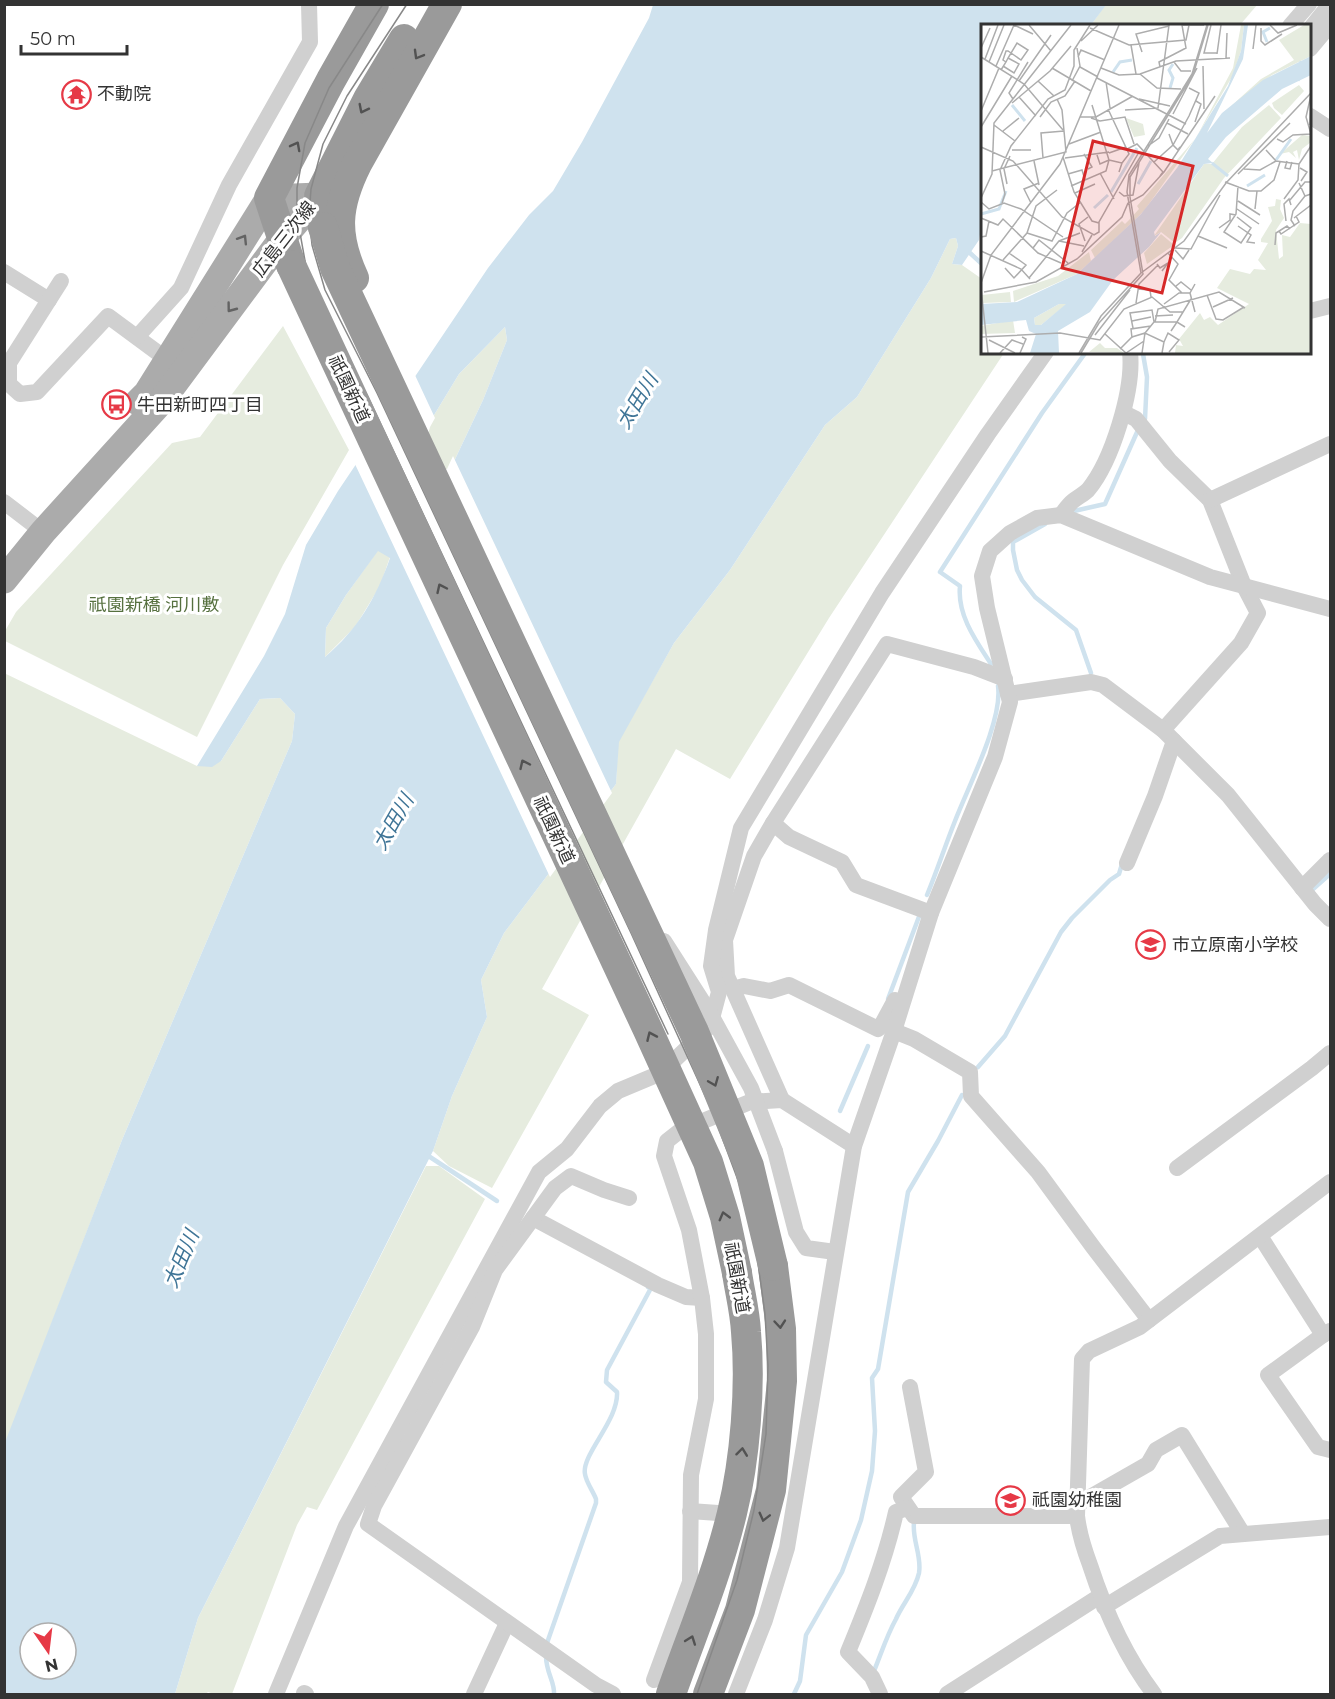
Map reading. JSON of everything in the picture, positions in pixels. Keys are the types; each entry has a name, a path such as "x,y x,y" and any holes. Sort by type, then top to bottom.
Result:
{"highway":[{"path":"269,198 330,80 374,4"},
{"path":"327,210 368,99 425,4"},
{"path":"327,210 345,189 447,4"},
{"name":"祇園新道","path":"269,198 290,267 647,1028 708,1162 725,1217 746,1332 748,1369 738,1482 732,1514 709,1590 663,1688"},
{"name":"祇園新道","path":"327,210 335,268 694,1032 749,1167 773,1266 781,1340 782,1381 771,1490 740,1610 708,1695"}],"main road":[{"name":"広島三次線","path":"4,552 36,526 160,403 175,366 269,198 327,210 290,267 254,277 175,366"},
{"name":"広島三次線","path":"4,580 36,526"}],"street":[{"path":"137,337 181,288 229,185 310,42 309,4"},
{"path":"1292,24 1309,4"},
{"path":"1311,28 1330,4"},
{"path":"1311,48 1330,25"},
{"path":"1311,117 1330,129"},
{"path":"4,272 49,300"},
{"path":"61,280 9,363 9,384 20,394 37,392 108,316 175,366"},
{"path":"1311,311 1330,306"},
{"path":"276,1695 346,1526 539,1172 567,1149 600,1106 618,1091 661,1073 710,1026 719,992 711,966 716,930 741,828 882,592 1045,354"},
{"path":"1061,515 1071,502 1087,491 1100,472 1124,413 1131,366 1130,354"},
{"path":"1124,413 1136,419 1170,461 1210,500 1244,586 1258,613 1241,643 1169,736 1155,796 1127,863"},
{"path":"1210,500 1330,444"},
{"path":"4,502 36,526"},
{"path":"736,1695 776,1586 787,1548 854,1146 894,1031 931,913 994,756 1010,702 987,608 982,576 990,551 1010,533 1037,518 1061,515 1210,577 1330,609"},
{"path":"854,1146 782,1100 728,976 725,940 754,856 887,644 974,667 1007,686 1091,682 1103,685 1169,736 1228,795 1315,904 1330,919"},
{"path":"773,823 789,837 842,862 856,885 931,913"},
{"path":"1302,888 1330,860"},
{"path":"633,903 661,934 710,1012 751,1089 775,1151 796,1233 806,1248 835,1252"},
{"path":"733,989 744,986 770,991 789,985 878,1029 898,994 905,996"},
{"path":"894,1031 914,1039 970,1072 971,1096 1038,1172 1149,1320"},
{"path":"1177,1168 1330,1053"},
{"path":"663,1688 690,1582 691,1475 706,1399 706,1334 702,1298 689,1230 664,1156 667,1141 681,1130 750,1102 782,1100"},
{"path":"613,1695 368,1524 374,1506 472,1327 495,1270 555,1188 571,1176 629,1198"},
{"path":"1154,1695 1140,1676 1102,1601 1078,1532 1082,1359 1089,1351 1140,1327 1260,1236 1328,1190"},
{"path":"533,1218 658,1285 686,1297 702,1298"},
{"path":"1260,1236 1327,1333 1268,1375 1318,1446 1330,1450"},
{"path":"910,1388 926,1473 901,1497 914,1516 1077,1510 1148,1464 1156,1450 1182,1436 1244,1534"},
{"path":"880,1695 872,1677 848,1652 887,1552 896,1512 907,1508"},
{"path":"690,1511 732,1514"},
{"path":"947,1695 1102,1601 1220,1536 1330,1527"},
{"path":"740,1610 761,1604 776,1586"},
{"path":"474,1695 507,1623"}],"green space":[{"path":"1106,4 1257,4 1241,24 1092,24"},
{"path":"956,238 958,246 952,264 962,265 981,278 981,354 1003,354 829,618 730,779 676,749 542,989 589,1015 492,1188 449,1166 433,1151 452,1096 487,1017 481,980 504,933 616,784 618,742 674,643 730,570 825,425 857,397 931,278 950,239"},
{"name":"祇園新橋 河川敷","path":"283,326 349,450 283,565 197,737 5,641 5,631 16,612 172,443 200,437"},
{"path":"505,327 507,340 483,400 449,472 412,476 428,425 459,374"},
{"path":"378,550 390,557 380,586 355,627 325,657 326,628"},
{"path":"4,673 197,766 221,761 260,699 280,698 295,714 292,741 122,1140 5,1445"},
{"path":"426,1166 439,1166 485,1199 317,1510 307,1507 297,1525 232,1694 208,1692 206,1694 175,1694 198,1618"}],"water":[{"name":"太田川","path":"653,5 1106,5 1092,24 981,24 981,229 979,240 962,265 952,264 958,246 956,238 950,239 931,278 857,397 825,425 730,570 674,643 619,742 616,784 504,933 481,980 487,1017 452,1096 433,1151 198,1618 175,1694 5,1694 4,1445 122,1140 292,741 295,714 280,698 260,699 221,761 212,767 197,766 264,656 285,614 306,545 338,491 488,268 529,215 553,191 649,18","holes":["505,327 507,340 483,400 449,472 413,475 428,425 459,374","378,551 390,558 365,612 347,635 325,657 326,628 346,595"]}],"pier":[{"path":"414,373 435,418 430,427 417,472 447,469 453,456 612,793 550,877 354,462"}],"waterway":[{"path":"970,253 981,263"},
{"path":"991,664 974,637 961,607 960,586 940,572 1042,413 1085,354"},
{"path":"1143,354 1147,377 1145,419"},
{"path":"1074,511 1105,504 1138,430"},
{"path":"1045,524 1013,542 1017,570 1035,597 1076,630 1091,673"},
{"path":"927,895 990,735 998,700 998,686"},
{"path":"978,1067 1005,1036 1061,932 1072,918 1119,874 1122,864"},
{"path":"1312,890 1330,874"},
{"path":"888,999 920,914"},
{"path":"840,1111 868,1046"},
{"path":"794,1694 800,1681 806,1635 842,1572 861,1520 872,1471 875,1431 872,1378 878,1369 908,1192 962,1095"},
{"path":"430,1157 497,1201"},
{"path":"547,1643 596,1503 585,1474 585,1466 616,1403 617,1392 606,1382 607,1370 651,1288 648,1287"},
{"path":"874,1671 890,1631 915,1586 919,1573 914,1523"},
{"path":"546,1656 554,1694"}],"tram line":[{"path":"383,4 329,88 305,143 297,188 297,216 307,272 668,1034"},
{"path":"407,4 347,96 323,144 311,189 309,216 312,245 325,290 377,393 631,933 713,1113 739,1183 757,1256 765,1314 768,1366 766,1434 754,1510 737,1580 697,1694"}],"place":[{"name":"不動院","path":"76,94"},
{"name":"牛田新町四丁目","path":"116,405"},
{"name":"市立原南小学校","path":"1151,945"},
{"name":"祇園幼稚園","path":"1011,1500"}]}
